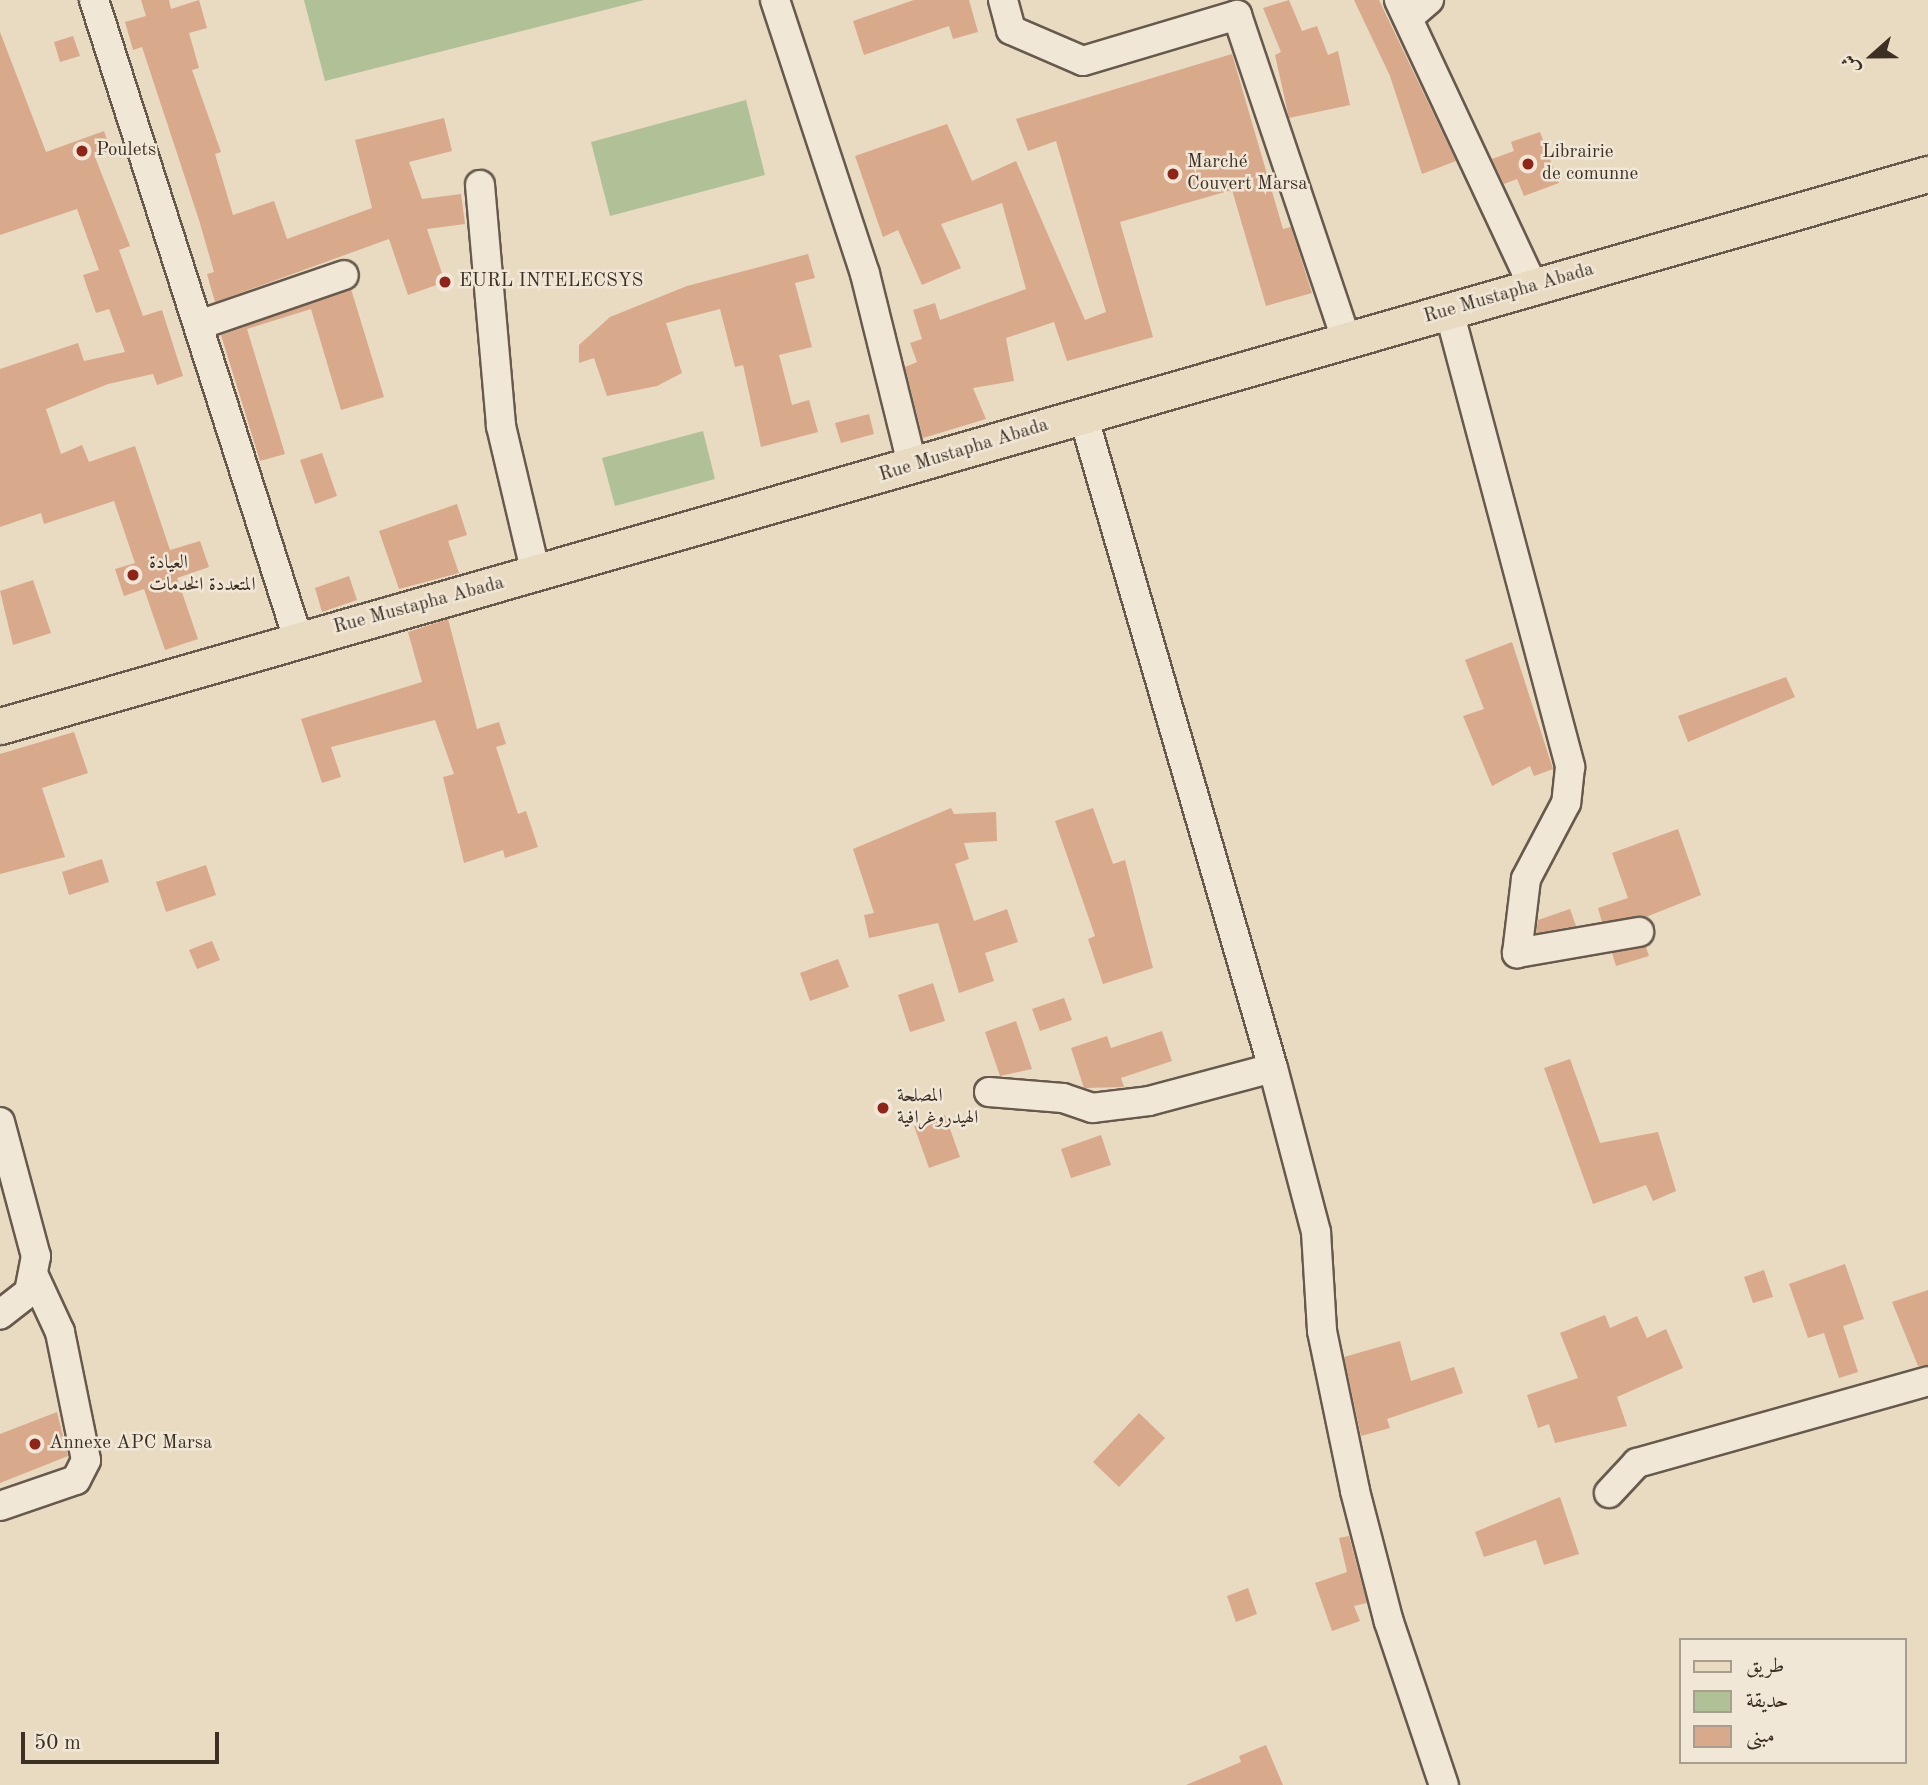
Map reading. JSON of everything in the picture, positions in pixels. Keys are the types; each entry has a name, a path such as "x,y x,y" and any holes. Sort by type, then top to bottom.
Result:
{"main road":[{"name":"Rue Mustapha Abada","path":"0,726 298,639 913,468 1083,415 1928,174"}],"street":[{"path":"94,0 298,639"},
{"path":"775,0 865,274 913,468"},
{"path":"1003,0 1011,30 1083,61 1236,8 1346,339"},
{"path":"1429,0 1403,9 1534,288"},
{"path":"480,185 501,426 536,574"},
{"path":"199,325 344,275"},
{"path":"1449,311 1570,767 1566,803 1526,879 1517,953 1640,932"},
{"path":"1083,415 1273,1068 1316,1232 1322,1331 1355,1491 1389,1622 1444,1785"},
{"path":"989,1092 1063,1098 1092,1108 1149,1101 1273,1068"},
{"path":"0,1122 32,1236 34,1276 67,1357 86,1460 76,1480 0,1506"},
{"path":"0,1315 20,1303 34,1276"},
{"path":"1609,1493 1637,1463 1928,1381"}],"green space":[{"path":"304,0 644,0 325,81"},
{"path":"746,100 765,175 610,216 591,142"},
{"path":"703,431 715,479 615,506 602,458"}],"building":[{"path":"141,0 169,0 171,9 199,0 207,28 189,33 199,68 192,70 221,152 215,154 233,215 274,201 287,239 372,208 355,140 444,118 452,151 409,162 422,199 461,194 465,224 427,229 445,282 408,295 389,239 215,302 207,274 214,272 199,220 142,47 133,50 125,22 146,16"},
{"path":"914,0 969,0 978,32 953,39 949,26 864,55 853,21"},
{"path":"1289,0 1302,31 1317,26 1328,55 1338,51 1350,105 1289,118 1275,55 1281,52 1263,8"},
{"path":"1354,0 1379,0 1456,161 1422,174 1390,76"},
{"path":"0,32 46,152 104,131 111,151 95,157 130,246 119,250 143,316 162,310 183,376 157,385 153,374 108,384 46,409 61,454 82,445 89,462 135,446 170,550 200,541 209,567 177,578 198,639 165,650 144,589 124,596 115,569 135,563 114,501 44,524 41,513 0,527 0,369 78,343 84,361 125,352 109,309 96,313 83,275 99,270 77,209 0,235"},
{"path":"73,36 80,56 60,62 54,42"},
{"path":"1232,54 1283,229 1291,227 1312,293 1266,306 1232,190 1120,222 1153,337 1067,361 1054,322 1006,338 1014,381 973,388 986,419 923,438 905,367 917,362 910,343 922,339 913,310 935,303 940,320 1026,289 1002,203 941,224 961,268 922,285 898,230 883,237 855,156 947,124 972,181 1016,161 1085,320 1106,312 1056,141 1028,151 1016,119"},
{"path":"1540,132 1559,183 1524,196 1517,179 1504,184 1492,159 1514,151 1511,142"},
{"path":"808,254 815,278 795,283 812,347 779,355 792,405 809,400 818,432 761,447 743,365 735,367 720,309 666,323 682,373 657,386 607,396 594,358 579,363 579,345 610,317 687,286"},
{"path":"351,289 384,397 341,410 311,309 247,329 285,454 260,461 221,335"},
{"path":"869,414 874,434 841,443 835,423"},
{"path":"322,453 337,496 315,504 300,460"},
{"path":"457,504 467,535 448,541 459,573 399,589 379,531"},
{"path":"349,576 357,600 322,612 315,588"},
{"path":"33,580 51,633 13,645 0,591"},
{"path":"448,619 477,729 499,722 506,744 496,747 518,814 526,811 538,847 505,858 503,850 464,863 443,777 454,774 435,720 331,747 341,777 322,783 301,719 422,682 408,632"},
{"path":"1512,642 1553,769 1534,776 1530,766 1492,786 1463,716 1484,709 1465,660"},
{"path":"1786,677 1795,697 1688,742 1678,716"},
{"path":"74,732 88,773 42,788 65,857 0,874 0,754"},
{"path":"951,808 954,814 996,812 997,841 964,843 969,859 955,864 974,921 1007,909 1018,942 985,953 994,981 959,993 938,923 869,938 864,915 874,913 853,849"},
{"path":"1093,808 1113,864 1125,860 1153,968 1103,984 1088,939 1095,936 1055,821"},
{"path":"1678,829 1701,895 1646,917 1602,922 1598,908 1628,898 1612,853"},
{"path":"102,859 109,882 69,895 62,872"},
{"path":"206,865 216,895 166,912 156,882"},
{"path":"1570,909 1576,926 1536,933 1538,920"},
{"path":"212,941 220,960 197,969 189,950"},
{"path":"1646,947 1649,956 1616,966 1612,953"},
{"path":"838,959 849,987 810,1001 800,973"},
{"path":"933,983 945,1021 910,1032 898,995"},
{"path":"1064,998 1072,1020 1040,1031 1032,1009"},
{"path":"1016,1021 1032,1069 1000,1076 985,1032"},
{"path":"1162,1031 1172,1061 1121,1078 1124,1087 1084,1088 1071,1048 1107,1036 1111,1048"},
{"path":"1570,1059 1600,1143 1658,1132 1676,1191 1653,1201 1646,1185 1593,1204 1544,1068"},
{"path":"945,1115 960,1157 929,1168 914,1126"},
{"path":"1101,1135 1111,1165 1071,1178 1061,1149"},
{"path":"1845,1264 1864,1319 1843,1326 1858,1372 1839,1378 1824,1333 1808,1338 1789,1284"},
{"path":"1764,1270 1773,1297 1753,1303 1744,1277"},
{"path":"1928,1290 1928,1365 1918,1366 1892,1302"},
{"path":"1605,1315 1610,1328 1637,1316 1647,1338 1666,1329 1683,1368 1617,1397 1627,1426 1555,1443 1549,1424 1538,1428 1527,1395 1578,1378 1560,1333"},
{"path":"1400,1341 1411,1381 1454,1367 1463,1393 1387,1419 1390,1428 1361,1436 1344,1357"},
{"name":"Annexe APC Marsa","path":"57,1412 68,1456 0,1483 0,1434"},
{"path":"1139,1413 1165,1438 1119,1487 1093,1462"},
{"path":"1560,1497 1579,1554 1544,1565 1536,1540 1484,1557 1475,1532"},
{"path":"1349,1536 1367,1603 1354,1606 1360,1621 1332,1631 1315,1583 1347,1572 1339,1538"},
{"path":"1248,1588 1257,1614 1236,1622 1227,1596"},
{"path":"1266,1745 1283,1785 1186,1785 1241,1762 1239,1756"}],"place":[{"name":"Poulets","path":"82,151"},
{"name":"Librairie de comunne","path":"1528,164"},
{"name":"Marché Couvert Marsa","path":"1173,174"},
{"name":"EURL INTELECSYS","path":"445,282"},
{"name":"العيادة المتعددة الخدمات","path":"133,575"},
{"name":"المصلحة الهيدروغرافية","path":"883,1108"},
{"name":"Annexe APC Marsa","path":"35,1444"}]}
